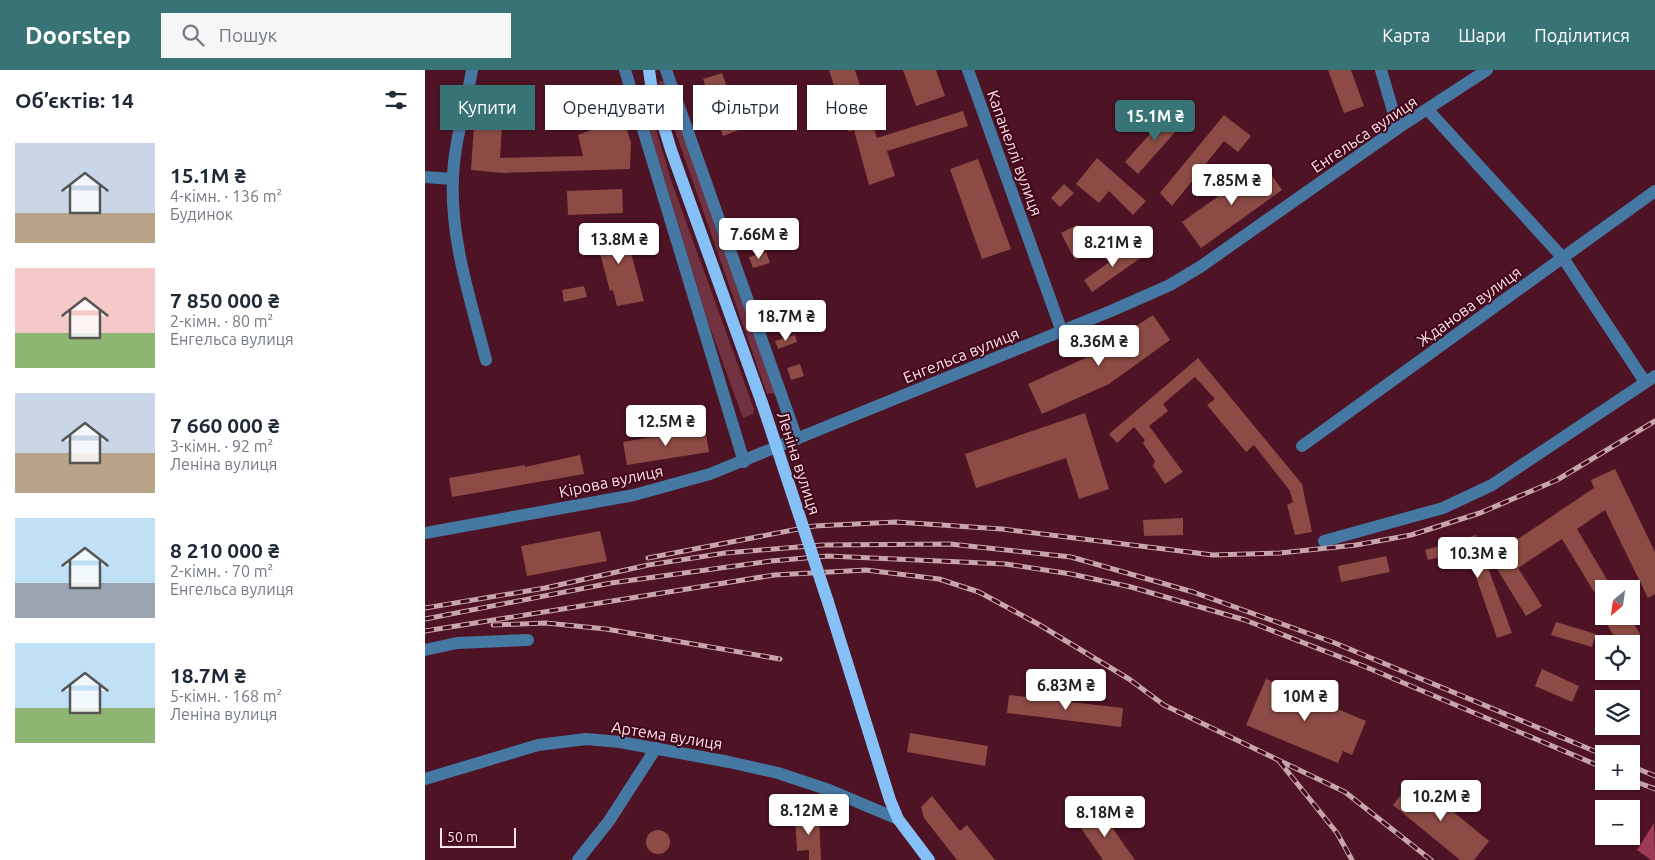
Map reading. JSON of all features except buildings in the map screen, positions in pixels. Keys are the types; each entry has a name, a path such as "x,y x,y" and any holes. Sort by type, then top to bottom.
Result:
{"main road":[{"path":"643,70 651,84"},
{"name":"Леніна вулиця","path":"649,70 651,84 671,150 762,403 828,602 883,782 899,818 929,860"}],"street":[{"path":"472,70 455,153 453,215 458,246 486,360"},
{"path":"625,70 744,462"},
{"name":"Леніна вулиця","path":"666,70 797,439"},
{"name":"Капанеллі вулиця","path":"968,70 1062,332"},
{"path":"1381,70 1398,128"},
{"name":"Енгельса вулиця","path":"797,439 1062,332 1170,285 1200,267 1398,128 1487,70"},
{"path":"1324,541 1443,508 1493,485 1650,379 1563,258 1428,110"},
{"path":"425,177 453,179"},
{"name":"Жданова вулиця","path":"1302,446 1655,191"},
{"name":"Кірова вулиця","path":"425,533 634,495 710,474 744,462 797,439"},
{"path":"425,650 457,643 528,640"},
{"name":"Артема вулиця","path":"425,779 537,745 586,739 656,748 778,773 829,790 899,818"},
{"path":"577,860 609,821 656,748"}],"shaded area":[{"path":"664,80 666,85 659,85 658,82"},
{"path":"650,130 656,130 671,180 754,409 753,414 743,418 709,325"},
{"path":"675,130 682,130 775,393 767,394"},
{"path":"1654,823 1655,860 1651,860 1637,850"}],"railway":[{"path":"648,558 814,526 896,522 1002,529 1213,555 1280,553 1356,545 1411,535 1480,513 1557,480 1655,421"},
{"path":"425,608 545,588 648,565 725,553 822,545 950,544 1071,557 1193,592 1335,643 1595,751"},
{"path":"425,619 611,583 771,561 828,556 1006,564 1071,574 1131,587 1245,620 1366,667 1595,764"},
{"path":"425,631 774,575 866,570 939,579 979,592 1038,624 1129,679 1164,705 1345,792 1431,860"},
{"path":"493,625 546,623 606,629 780,659"},
{"path":"1279,761 1337,833 1352,860"},
{"path":"1640,770 1655,776"},
{"path":"1640,783 1655,789"}]}
